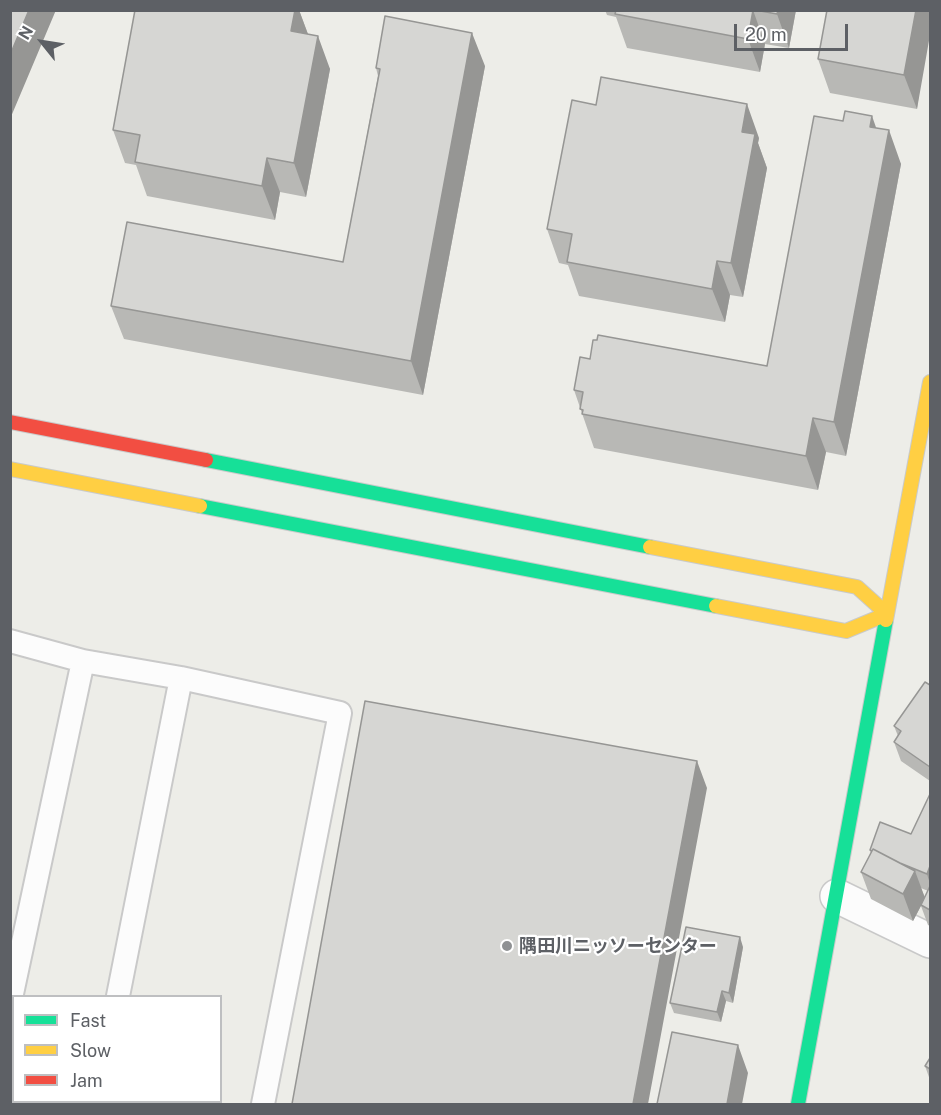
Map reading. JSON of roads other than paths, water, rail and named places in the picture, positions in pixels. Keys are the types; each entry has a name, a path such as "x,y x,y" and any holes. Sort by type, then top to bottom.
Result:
{"street":[{"path":"798,1104 887,614 929,401"},
{"path":"10,422 857,587 887,614"},
{"path":"10,469 846,631 887,614"},
{"path":"837,896 930,941"}],"lane":[{"path":"10,641 83,661 181,678 340,713 263,1104"},
{"path":"10,1003 83,661"},
{"path":"118,995 181,678"}],"place":[{"name":"隅田川ニッソーセンター","path":"507,946"}]}
